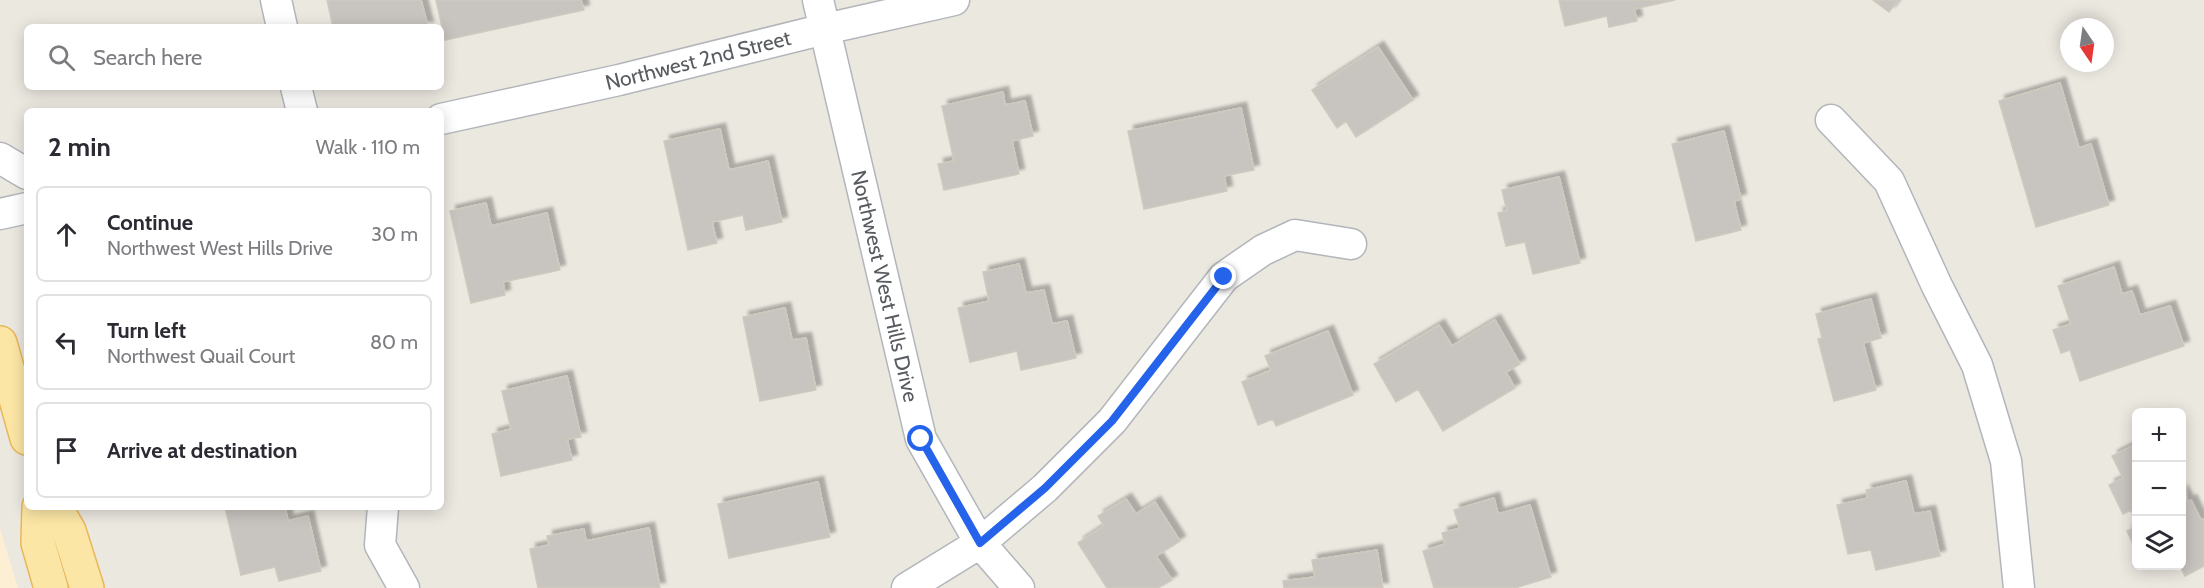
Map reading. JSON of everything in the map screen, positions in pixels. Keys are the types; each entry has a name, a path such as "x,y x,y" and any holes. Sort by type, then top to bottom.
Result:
{"main road":[{"path":"0,343 24,427"},
{"path":"39,510 38,543 51,588"},
{"path":"57,510 69,531 87,588"}],"street":[{"path":"276,0 281,24"},
{"name":"Northwest West Hills Drive","path":"818,0 921,439 980,543 1019,588"},
{"name":"Northwest 2nd Street","path":"444,118 620,80 825,29 954,0"},
{"path":"297,90 301,108"},
{"path":"1831,120 1889,181 1937,286 1977,365 2006,461 2019,588"},
{"path":"0,158 24,172"},
{"path":"0,214 24,209"},
{"path":"907,588 980,543 1045,488 1112,421 1224,277 1263,250 1295,235 1351,244"},
{"path":"384,510 380,545 404,588"}],"shaded area":[{"path":"0,529 18,588 0,588"}],"building":[{"path":"327,0 421,0 427,24 332,24"},
{"path":"436,0 581,0 584,10 445,40 444,24 441,24"},
{"path":"1559,0 1675,0 1634,9 1637,21 1609,27 1607,16 1565,26"},
{"path":"1873,0 1898,0 1889,12"},
{"path":"1378,47 1413,100 1356,137 1346,121 1337,128 1312,90"},
{"path":"2060,83 2079,148 2091,144 2109,205 2036,227 1999,101"},
{"path":"1003,92 1005,105 1025,101 1033,136 1012,141 1019,174 944,190 938,164 954,161 942,106"},
{"path":"1241,108 1254,170 1224,176 1227,191 1144,209 1128,131"},
{"path":"720,129 729,170 768,161 782,222 746,230 743,215 712,222 717,243 688,250 664,141"},
{"path":"1724,131 1741,199 1734,201 1741,230 1696,241 1672,144"},
{"path":"1559,177 1580,263 1533,274 1525,242 1506,246 1498,213 1507,211 1502,190"},
{"path":"486,203 491,226 547,213 560,270 503,282 505,295 471,303 450,211"},
{"path":"1019,264 1026,293 1044,290 1052,324 1067,321 1076,358 1021,370 1017,351 970,362 958,308 989,301 983,272"},
{"path":"2114,267 2122,294 2132,291 2140,315 2170,306 2184,346 2080,381 2070,350 2061,353 2053,330 2071,324 2058,286"},
{"path":"1871,299 1881,338 1863,343 1876,390 1834,401 1818,339 1822,338 1816,314"},
{"path":"785,308 792,340 806,338 816,390 760,401 743,317"},
{"path":"1495,320 1520,364 1506,372 1515,388 1443,431 1418,389 1396,402 1374,364 1439,325 1452,346"},
{"path":"1328,331 1353,395 1276,426 1273,419 1258,425 1242,382 1271,370 1265,356"},
{"path":"567,376 581,437 567,439 572,460 501,476 492,434 511,429 502,391"},
{"path":"2132,446 2132,512 2131,510 2123,514 2109,485 2123,478 2112,456"},
{"path":"1906,481 1914,514 1930,511 1940,556 1876,570 1871,550 1848,554 1837,505 1868,498 1866,490"},
{"path":"818,482 830,537 729,558 718,504"},
{"path":"1494,498 1498,514 1530,505 1551,577 1515,588 1434,588 1423,551 1445,544 1442,533 1460,528 1454,510"},
{"path":"2186,498 2188,502 2191,500 2201,520 2204,519 2204,566 2185,576 2182,570 2186,570"},
{"path":"1126,499 1136,514 1155,502 1180,541 1156,556 1172,580 1158,588 1107,588 1078,543 1104,526 1098,516"},
{"path":"226,510 286,510 288,521 308,516 321,571 279,581 275,567 241,575"},
{"path":"649,528 660,588 538,588 530,549 549,545 547,536 584,529 586,541"},
{"path":"2132,529 2132,542 2127,531"},
{"path":"1377,550 1383,588 1284,588 1283,581 1315,577 1312,560"}],"route":[{"path":"921,439 980,543 1045,488 1112,421 1224,277"}]}
